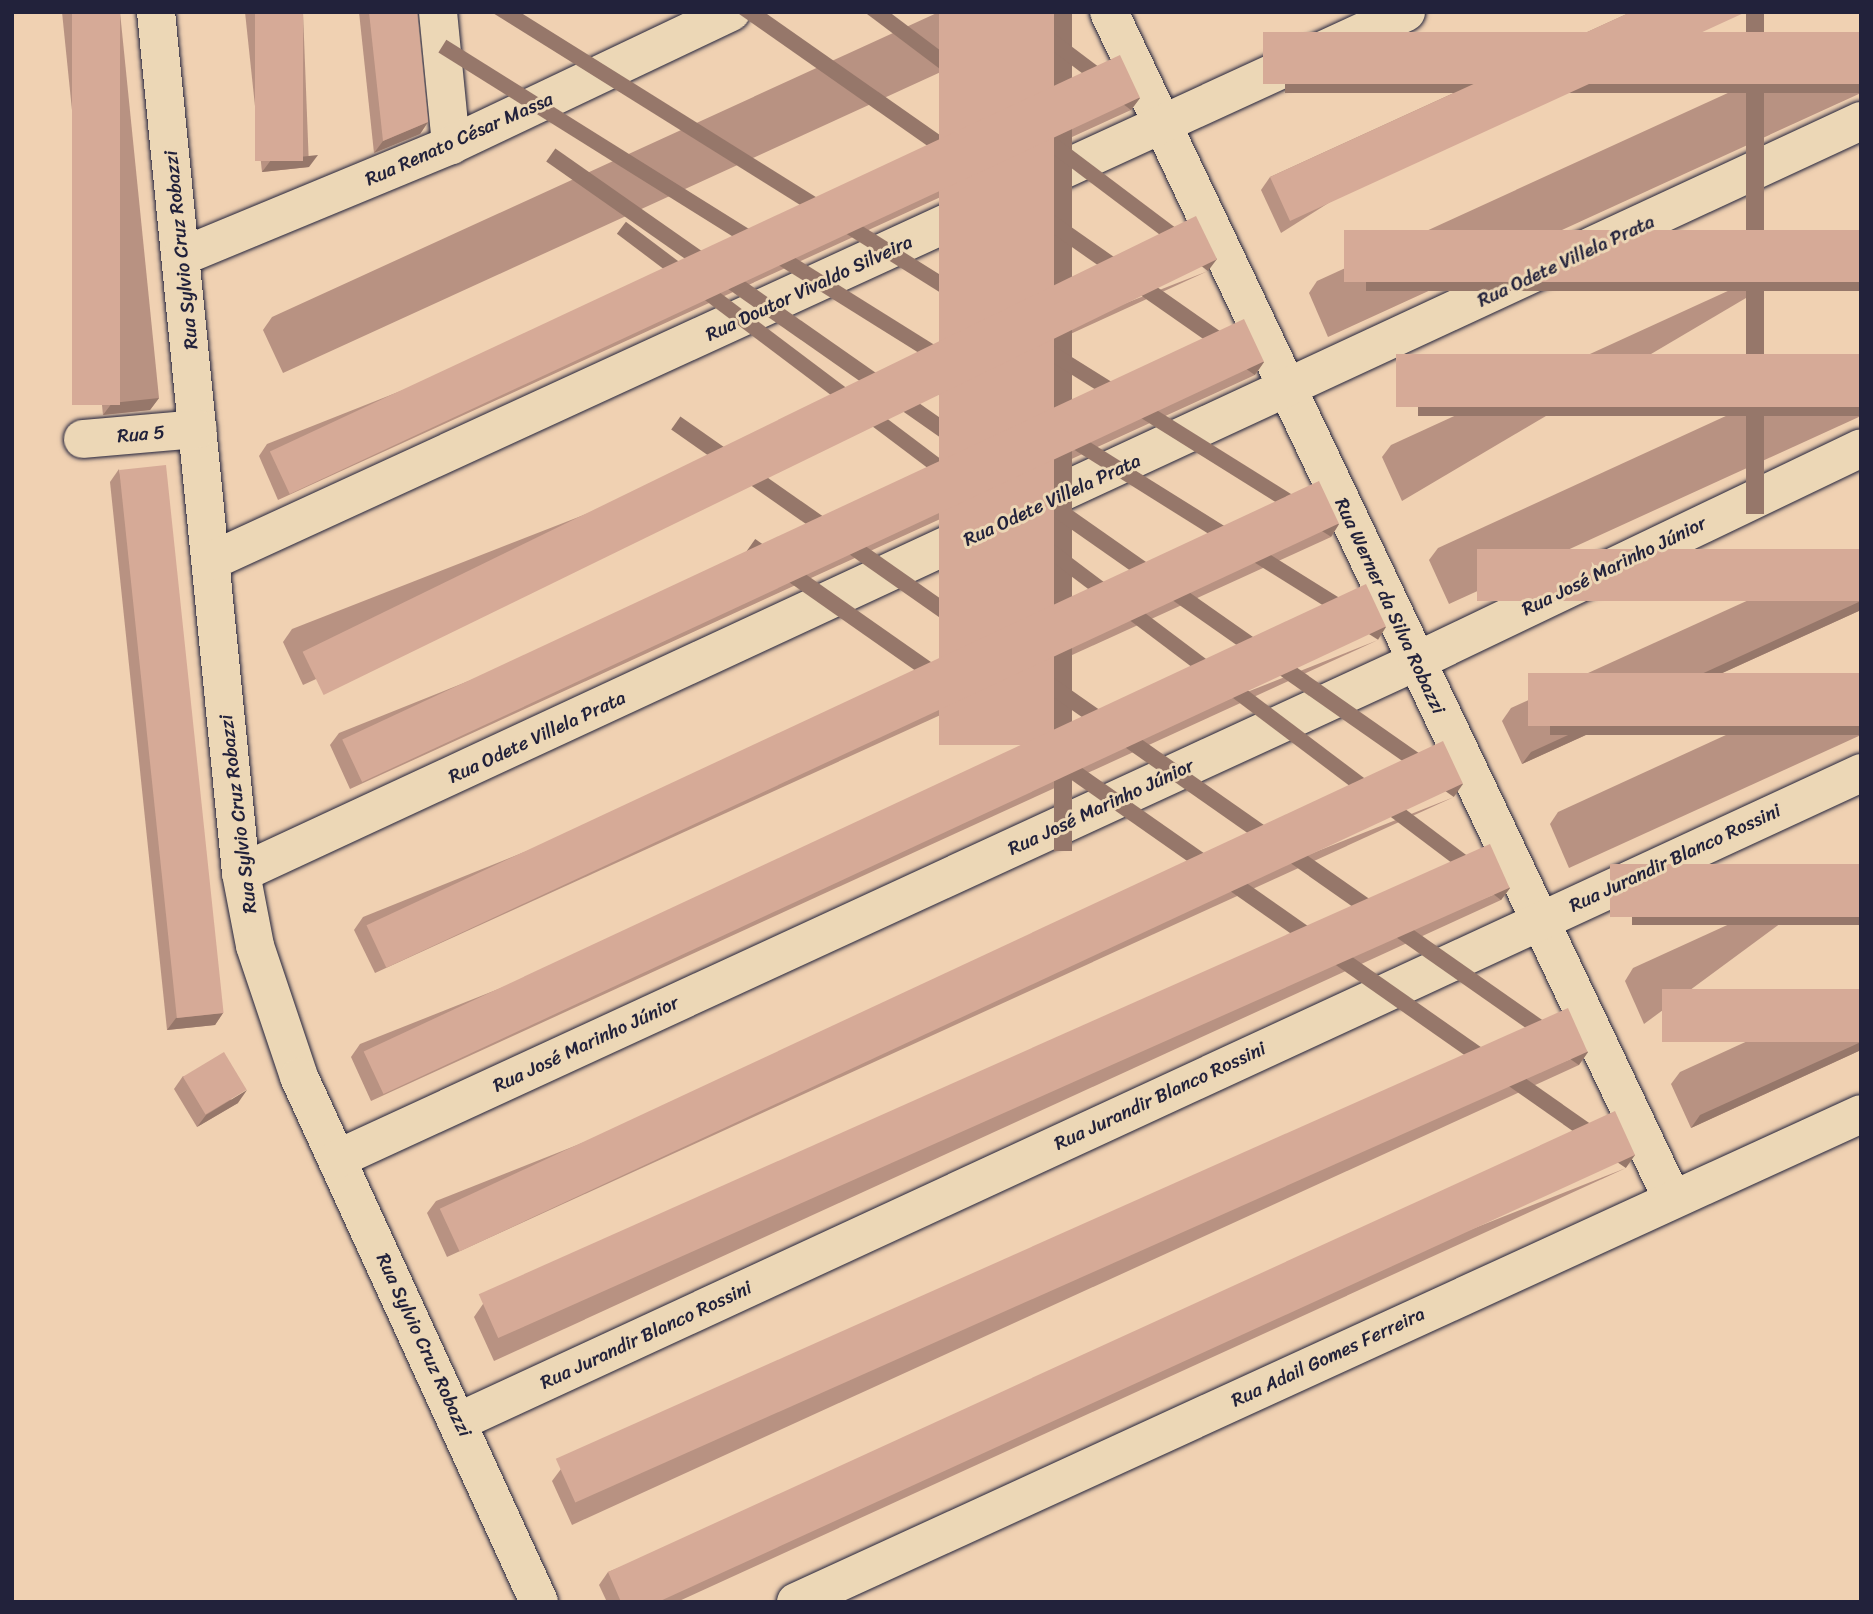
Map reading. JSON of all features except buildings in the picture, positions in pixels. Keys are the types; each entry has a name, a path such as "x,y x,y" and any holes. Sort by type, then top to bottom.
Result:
{"street":[{"name":"Rua Sylvio Cruz Robazzi","path":"156,12 183,256 241,873 272,1010 337,1159 460,1421 538,1602"},
{"path":"438,12 451,145"},
{"name":"Rua Renato César Massa","path":"183,256 451,145 731,12"},
{"name":"Rua Werner da Silva Robazzi","path":"1109,12 1417,661 1536,921 1672,1199"},
{"name":"Rua Doutor Vivaldo Silveira","path":"211,561 1164,126 1406,12"},
{"name":"Rua Odete Villela Prata","path":"241,873 1288,392 1861,121"},
{"name":"Rua 5","path":"83,439 198,429"},
{"name":"Rua José Marinho Júnior","path":"337,1159 1417,661 1861,448"},
{"name":"Rua Jurandir Blanco Rossini","path":"460,1421 1536,921 1861,773"},
{"name":"Rua Adail Gomes Ferreira","path":"796,1602 1861,1114"}]}
